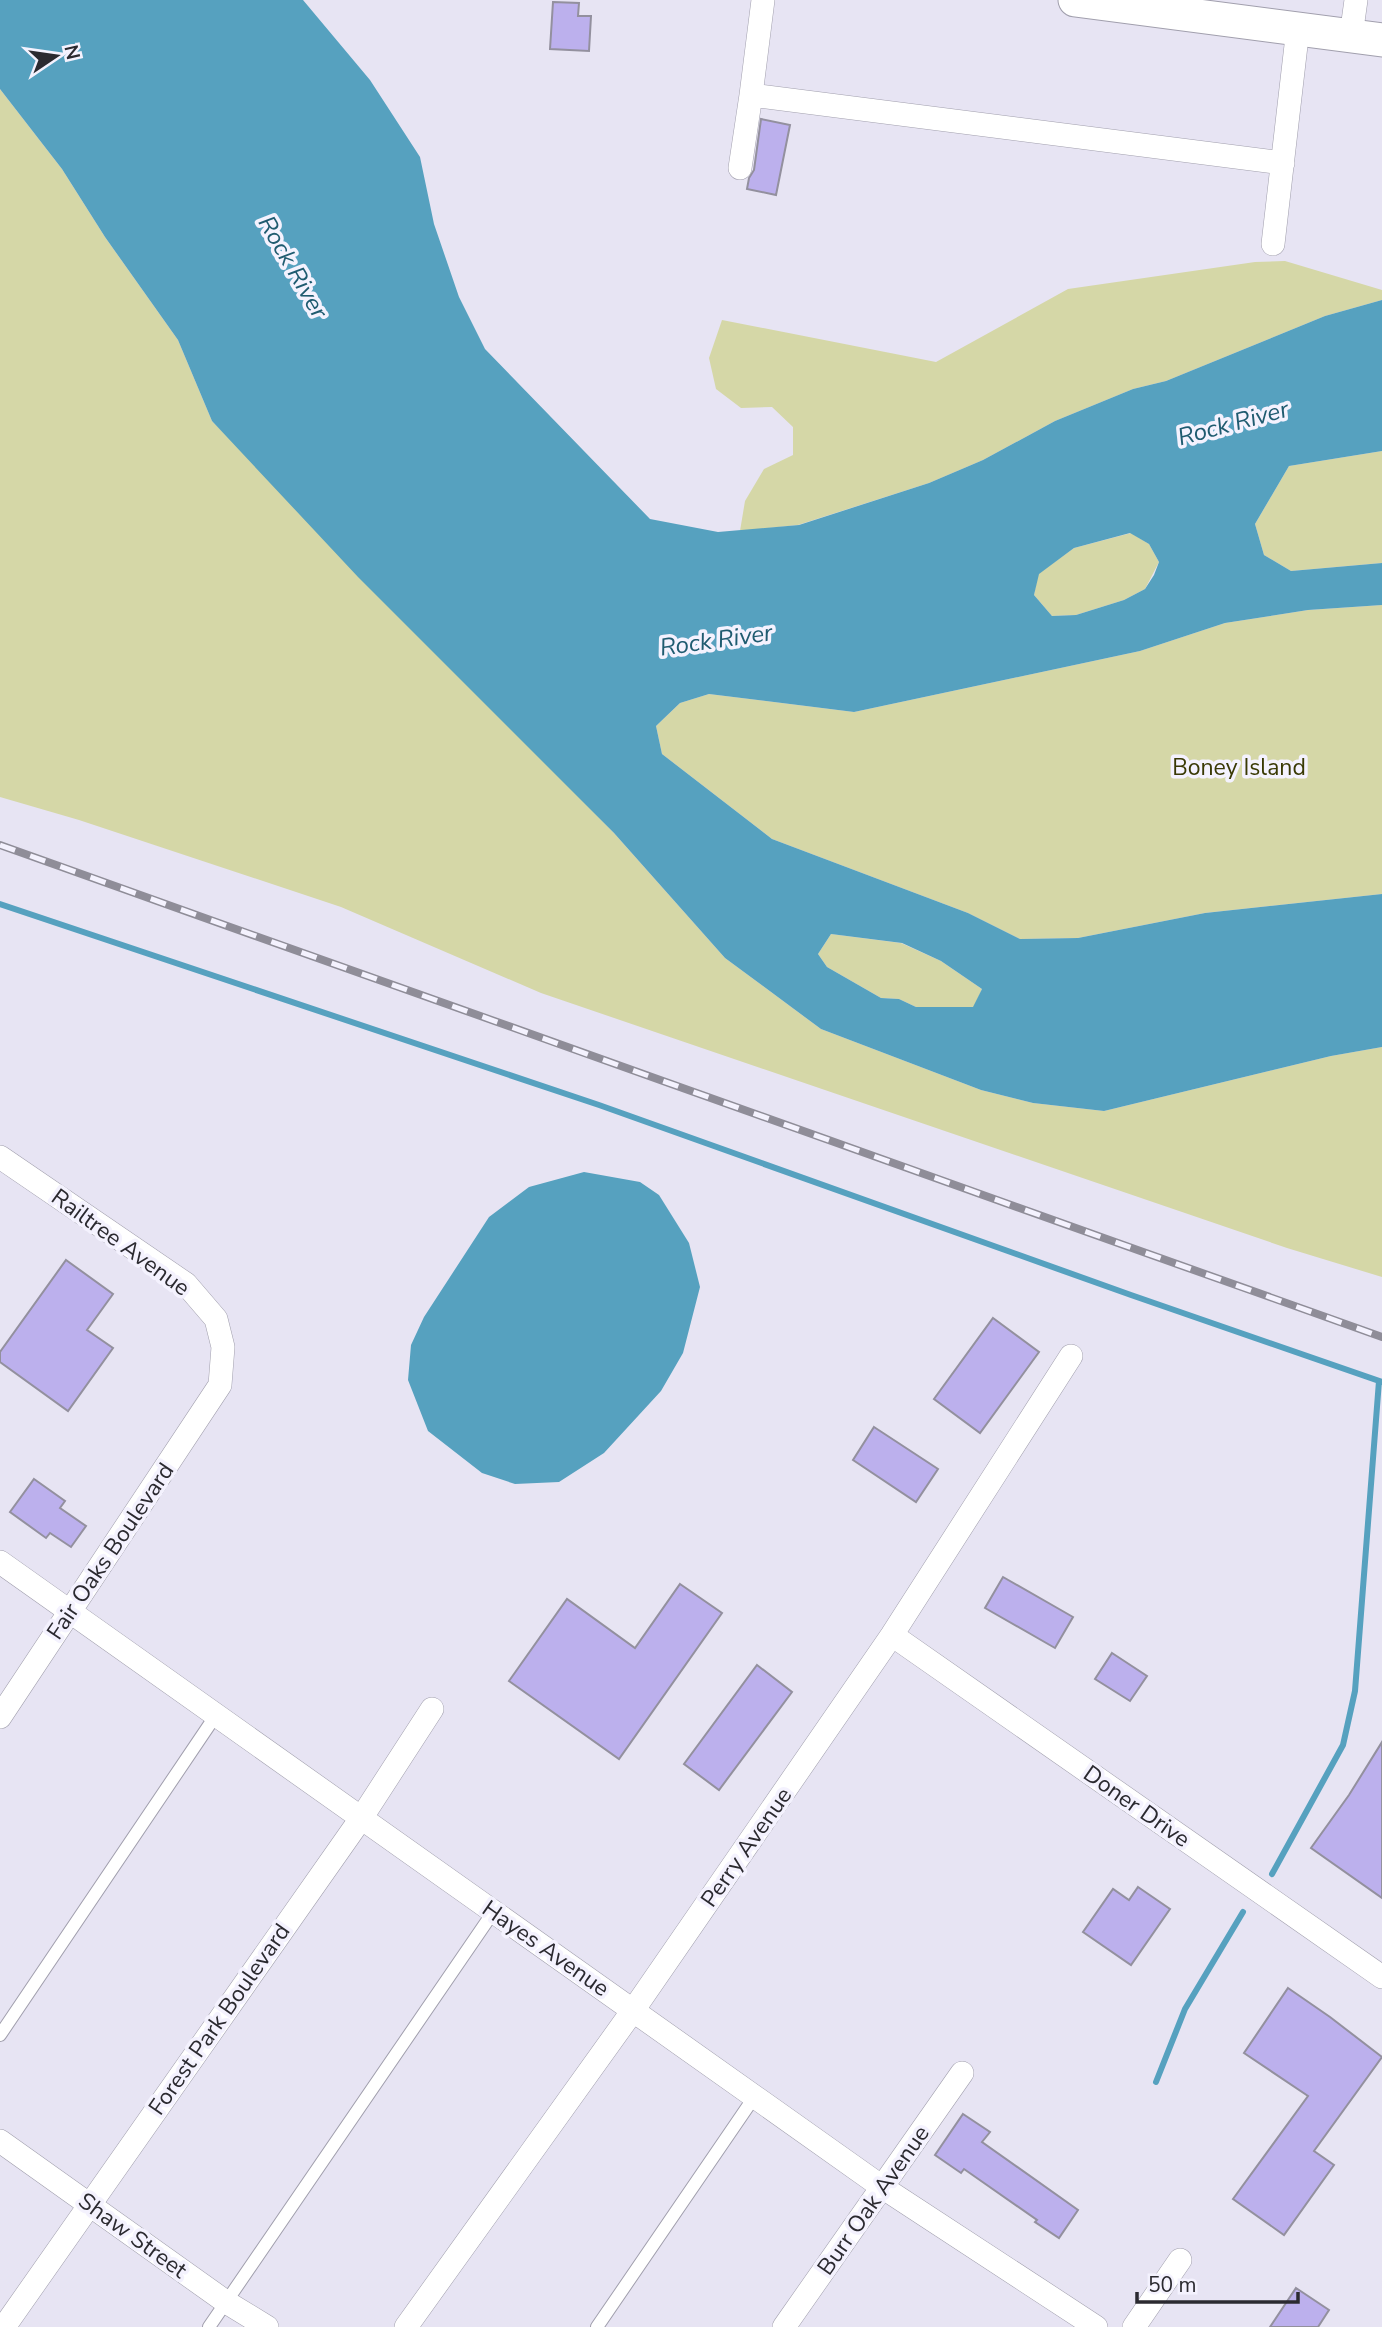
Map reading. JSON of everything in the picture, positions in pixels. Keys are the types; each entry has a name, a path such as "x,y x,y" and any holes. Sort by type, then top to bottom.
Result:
{"street":[{"path":"740,168 764,0"},
{"path":"1075,0 1366,38 1356,0"},
{"path":"1273,244 1298,28"},
{"path":"751,94 1283,163"},
{"name":"Railtree Avenue","path":"0,1157 186,1284 216,1319 222,1347 220,1385"},
{"name":"Perry Avenue","path":"406,2327 634,2009 892,1635 1071,1356"},
{"name":"Fair Oaks Boulevard","path":"0,1717 220,1385"},
{"name":"Hayes Avenue","path":"0,1562 634,2009 882,2188 1096,2327"},
{"name":"Doner Drive","path":"892,1635 1382,1977"},
{"name":"Forest Park Boulevard","path":"4,2327 362,1817 432,1709"},
{"name":"Burr Oak Avenue","path":"784,2327 962,2073"},
{"name":"Shaw Street","path":"0,2141 226,2302 267,2327"},
{"path":"1134,2327 1180,2260"}],"lane":[{"path":"0,2035 216,1715"},
{"path":"209,2327 494,1911"},
{"path":"597,2327 755,2096"}],"green space":[{"path":"0,89 62,169 105,237 178,340 212,421 614,833 725,958 821,1029 981,1090 1033,1103 1104,1111 1331,1056 1382,1047 1382,1277 1287,1248 541,993 341,907 79,820 0,797"},
{"path":"1285,261 1382,290 1382,300 1325,316 1166,381 1133,389 1055,421 983,460 929,483 798,525 740,531 745,501 764,469 793,455 793,427 772,407 741,408 716,389 709,358 722,320 936,362 1068,289 1255,262"},
{"path":"1382,451 1382,563 1291,571 1264,555 1255,524 1289,466"},
{"path":"1131,533 1149,544 1159,562 1145,589 1124,600 1076,615 1052,616 1034,595 1038,574 1074,548"},
{"name":"Boney Island","path":"1382,605 1382,894 1205,913 1078,938 1020,939 968,913 772,839 662,754 656,726 680,703 709,694 854,712 1140,651 1225,623 1308,610"},
{"path":"831,934 901,943 941,961 982,989 974,1007 916,1007 899,999 881,998 827,967 818,954"}],"water":[{"name":"Rock River","path":"0,0 303,0 370,80 420,157 434,224 459,297 485,349 650,519 718,532 799,525 929,483 983,460 1055,421 1133,389 1166,381 1325,316 1382,300 1382,451 1289,466 1255,524 1264,555 1291,571 1382,563 1382,605 1308,610 1225,623 1140,651 854,712 709,694 680,703 656,726 662,754 772,839 968,913 1020,939 1078,938 1205,913 1382,894 1382,1047 1331,1056 1104,1111 1033,1103 981,1090 821,1029 725,958 614,833 358,577 212,421 178,340 105,237 62,169 0,89","holes":["1130,533 1149,544 1159,562 1145,589 1124,600 1076,615 1052,616 1034,595 1039,574 1074,548","831,934 902,943 941,961 982,989 973,1007 916,1007 899,999 881,998 827,967 818,954"]},
{"path":"584,1172 640,1182 659,1195 689,1243 700,1287 683,1353 661,1391 604,1453 559,1482 515,1484 482,1473 428,1431 408,1380 411,1345 424,1317 489,1217 529,1187"}],"building":[{"path":"553,2 579,3 578,16 591,16 589,51 550,49"},
{"path":"761,119 790,125 776,195 747,189 754,170"},
{"path":"66,1260 113,1294 87,1330 113,1348 68,1411 0,1362 0,1352"},
{"path":"993,1318 1039,1352 980,1433 934,1399"},
{"path":"874,1427 938,1469 916,1502 853,1460"},
{"path":"34,1479 65,1501 60,1508 86,1526 71,1547 50,1533 46,1538 10,1512"},
{"path":"1003,1577 1073,1617 1055,1648 985,1608"},
{"path":"680,1584 722,1613 619,1759 509,1681 567,1599 635,1648"},
{"path":"1112,1653 1147,1676 1130,1701 1095,1679"},
{"path":"757,1665 792,1692 719,1790 684,1764"},
{"path":"1382,1742 1382,1898 1311,1848"},
{"path":"1138,1887 1170,1909 1131,1965 1083,1932 1113,1889 1129,1900"},
{"path":"1288,1988 1382,2057 1314,2151 1334,2165 1284,2235 1233,2199 1308,2096 1244,2053"},
{"path":"963,2114 990,2132 982,2142 1078,2210 1059,2238 964,2169 961,2173 935,2155"},
{"path":"1296,2288 1329,2310 1318,2327 1270,2327"}],"waterway":[{"path":"0,904 599,1105 1382,1382"},
{"path":"1272,1874 1343,1745 1355,1691 1379,1381"},
{"path":"1156,2082 1185,2009 1243,1912"}],"railway":[{"path":"0,845 1382,1337"}]}
